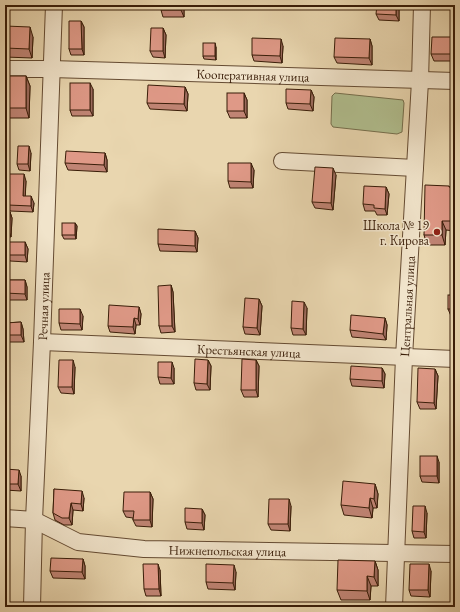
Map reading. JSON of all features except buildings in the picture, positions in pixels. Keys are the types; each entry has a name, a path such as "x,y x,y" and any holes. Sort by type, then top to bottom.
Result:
{"street":[{"name":"Речная улица","path":"32,607 54,5"},
{"name":"Центральная улица","path":"394,607 404,357 420,81 422,5"},
{"name":"Кооперативная улица","path":"5,69 51,69 455,81"},
{"path":"282,161 415,168"},
{"name":"Крестьянская улица","path":"42,342 455,359"},
{"name":"Нижнепольская улица","path":"5,518 34,520 78,542 144,550 396,552 455,554"}],"green space":[{"path":"335,93 403,100 402,132 397,134 333,127 331,124 332,96"}],"place":[{"name":"Школа № 19 г. Кирова","path":"437,232"}]}
